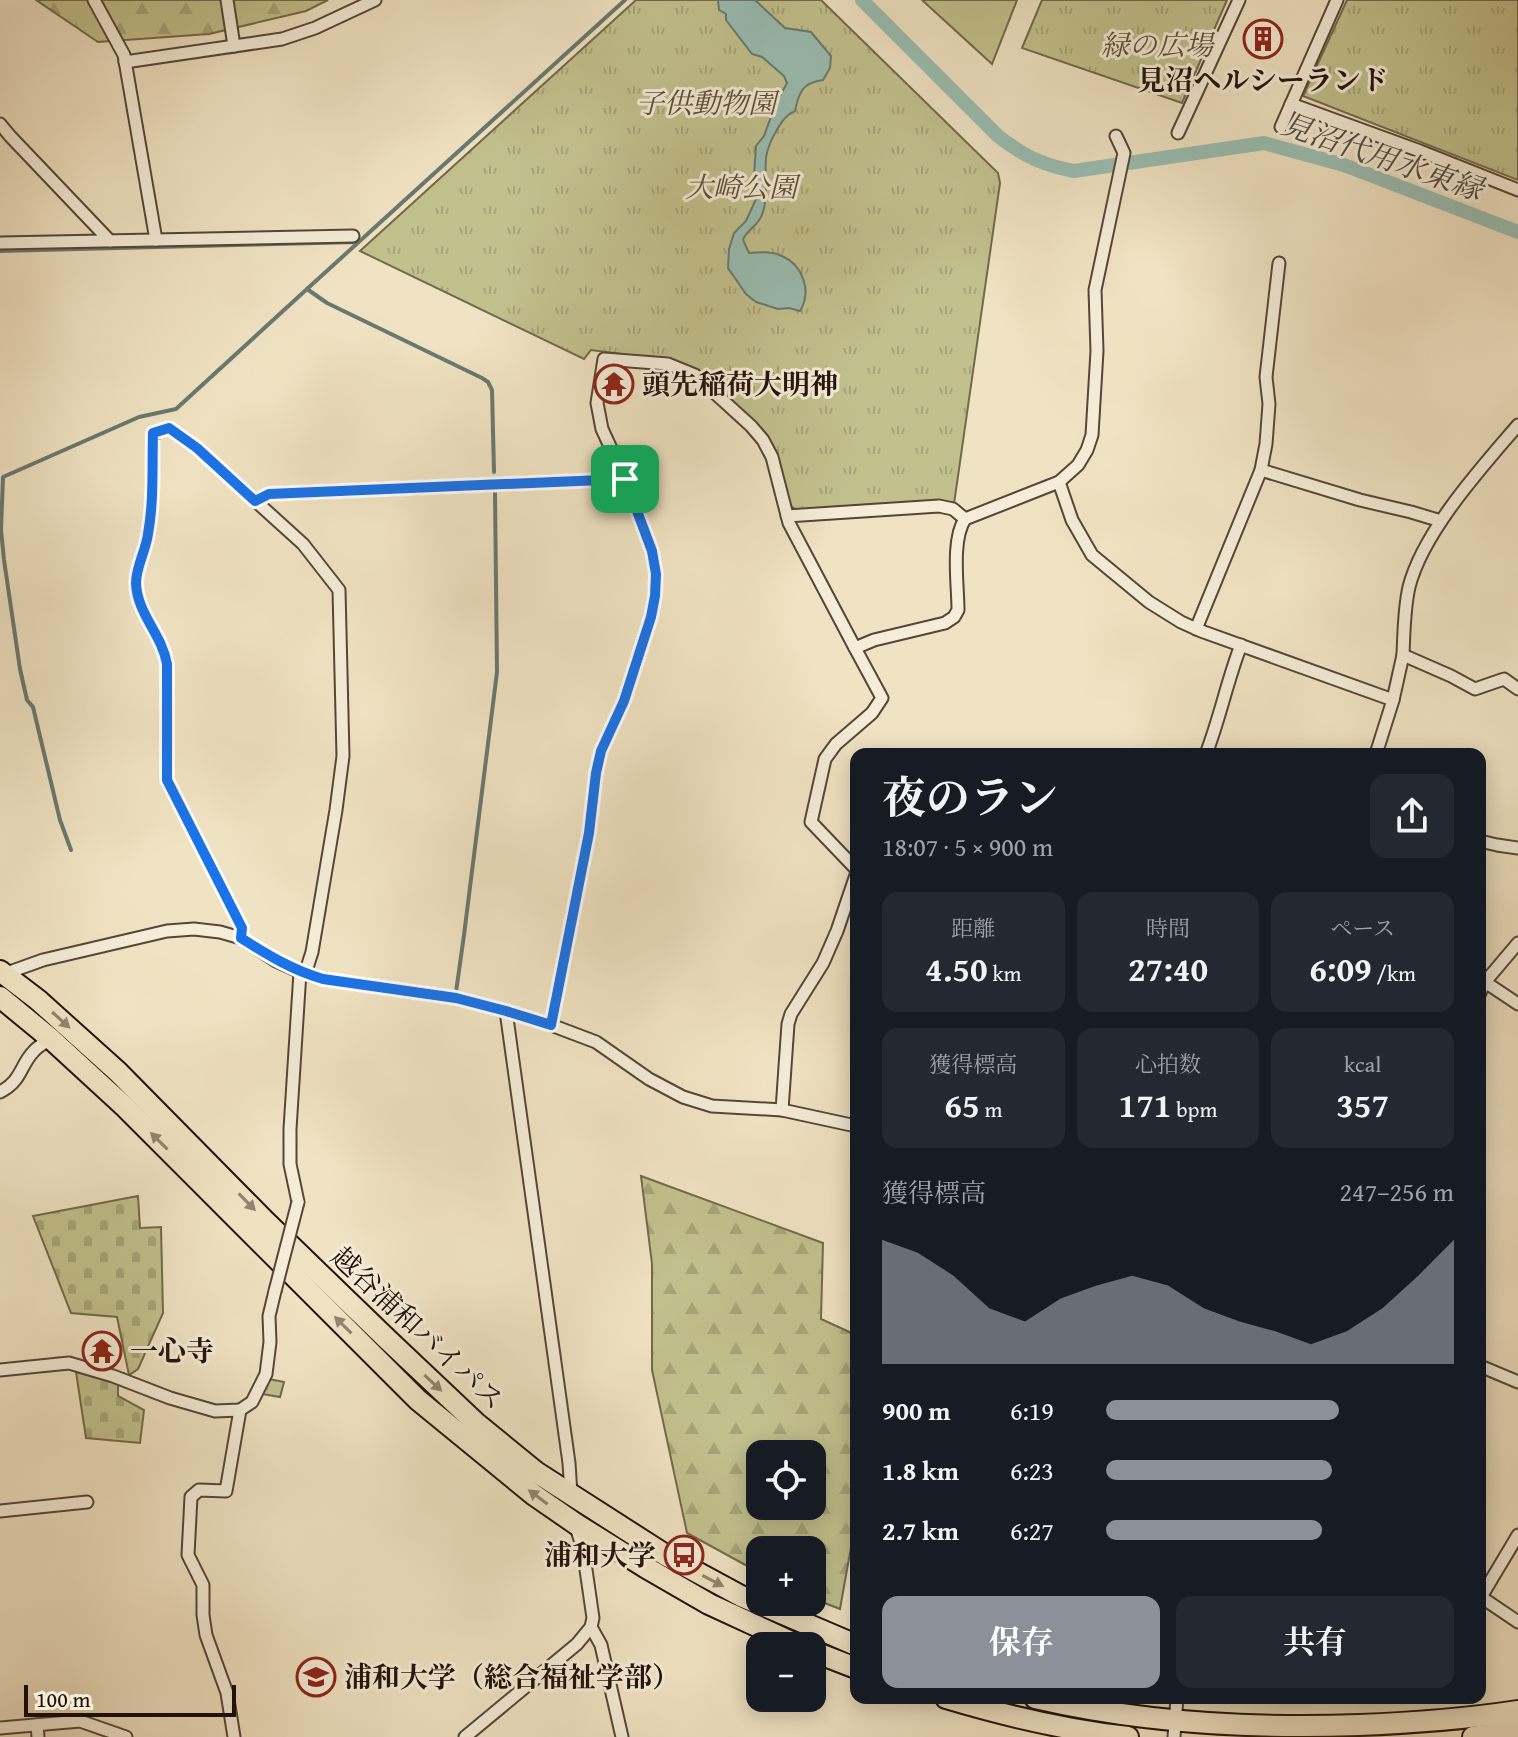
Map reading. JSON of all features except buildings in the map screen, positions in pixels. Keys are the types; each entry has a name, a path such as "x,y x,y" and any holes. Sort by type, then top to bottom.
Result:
{"highway":[{"name":"越谷浦和バイパス","path":"1,973 38,1000 118,1072 266,1222 476,1423 536,1472 667,1556 716,1583 850,1642"},
{"name":"越谷浦和バイパス","path":"0,997 125,1107 418,1400 534,1495 576,1524 709,1604 770,1632"},
{"path":"826,1656 850,1666"},
{"path":"969,1704 1087,1733 1128,1737"},
{"path":"1060,1704 1174,1730 1423,1721 1518,1711"},
{"path":"1473,1737 1518,1730"}],"street":[{"path":"94,0 124,55 156,240"},
{"path":"227,0 234,46"},
{"path":"125,62 282,39 315,28 375,0"},
{"path":"1178,133 1239,0"},
{"path":"1281,127 1337,0"},
{"path":"1291,104 1518,190"},
{"path":"0,124 110,241"},
{"path":"855,648 874,640 945,623 954,617 958,610 958,541 965,519 1059,482 1078,465 1087,450 1092,435 1097,351 1095,290 1124,153 1116,136"},
{"path":"0,243 353,236"},
{"path":"1196,629 1261,470 1269,404 1266,377 1279,263"},
{"path":"551,1025 589,833 601,751 624,701 655,596 656,574 652,551 602,429 597,403 604,359 668,364 695,375 751,426 772,457 789,523 882,698 872,713 836,744 825,759 811,822 850,865"},
{"path":"1378,748 1403,655 1406,610 1418,563 1441,521 1518,425"},
{"path":"0,1370 69,1363 215,1411 240,1410 252,1402 266,1374 269,1316 298,1202 290,1164 290,1129 303,973 312,952 343,756 339,590 303,544 197,448 169,428 153,433 151,514 136,582 142,611 164,649 167,664 167,780 242,928 241,938"},
{"path":"1261,470 1441,521"},
{"path":"255,501 269,494 625,479"},
{"path":"1059,482 1072,520 1092,555 1149,602 1196,629 1393,700"},
{"path":"787,516 939,506 953,509 965,519"},
{"path":"1208,748 1241,645"},
{"path":"1403,655 1475,689 1504,679 1518,689"},
{"path":"1486,842 1518,848"},
{"path":"782,1110 791,1014 823,963 850,891"},
{"path":"1,973 167,931 194,929 220,932 241,938 276,961 323,979 456,998 551,1025 596,1042 649,1079 683,1097 712,1106 782,1110 850,1125"},
{"path":"1486,983 1518,943"},
{"path":"1486,988 1518,1004"},
{"path":"465,1737 577,1644 591,1627 593,1618 571,1494 506,1011"},
{"path":"0,1092 19,1077 34,1051 51,1039"},
{"path":"1486,1369 1518,1382"},
{"path":"234,1737 227,1693 206,1635 203,1585 188,1555 191,1497 199,1490 226,1491 240,1410"},
{"path":"0,1511 87,1502"},
{"path":"1486,1589 1518,1535"},
{"path":"1486,1601 1518,1622"},
{"path":"591,1627 601,1645 622,1737"},
{"path":"1174,1730 1176,1704"},
{"path":"0,1728 37,1731 80,1721 126,1737"}],"green space":[{"path":"36,0 328,0 306,11 209,34 98,42"},
{"name":"大崎公園","path":"636,0 821,0 998,173 1000,183 954,504 799,512 791,506 775,454 767,439 668,360 591,350 584,359 360,251"},
{"path":"922,0 1017,0 992,64"},
{"name":"緑の広場","path":"1042,0 1227,0 1182,103 1022,48"},
{"path":"1347,0 1518,0 1518,180 1303,96"},
{"path":"641,1176 823,1243 821,1319 850,1332 850,1553 840,1609 826,1604 826,1536 746,1536 746,1565 687,1533 652,1370 652,1264"},
{"path":"138,1196 140,1228 161,1227 163,1313 138,1369 129,1375 117,1317 71,1313 33,1216"},
{"path":"76,1372 118,1383 118,1396 144,1410 140,1443 86,1438"},
{"path":"269,1379 284,1382 280,1397 262,1394"}],"water":[{"path":"718,0 755,0 785,28 811,32 831,56 830,68 823,80 810,83 803,90 795,111 783,120 772,139 766,158 764,208 760,219 743,240 749,253 774,253 789,260 800,272 805,295 800,311 778,309 756,302 746,294 728,268 734,233 746,221 758,195 754,176 756,146 764,136 787,83 784,76 762,57 752,54 726,20 726,14 719,10"}],"waterway":[{"path":"494,472 492,390 488,382 327,303 307,289 625,0"},
{"name":"見沼代用水東縁","path":"862,0 998,136 1043,163 1074,171 1264,143 1344,165 1518,232"},
{"path":"0,251 358,242"},
{"path":"71,850 60,820 33,707 27,700 20,669 1,530 3,477 139,417 176,409 307,289"},
{"path":"456,992 497,672 495,492"}],"place":[{"name":"見沼ヘルシーランド","path":"1263,39"},
{"name":"頭先稲荷大明神","path":"614,384"},
{"name":"一心寺","path":"102,1351"},
{"name":"浦和大学","path":"684,1555"},
{"name":"浦和大学（総合福祉学部）","path":"316,1677"}],"route":[{"path":"169,428 197,448 255,501 269,494 625,479 652,551 656,574 655,596 624,701 601,751 589,833 551,1025 456,998 305,974 276,961 241,938 242,928 167,780 167,664 164,649 142,611 136,582 151,514 153,433 169,428"}],"park label":[{"name":"子供動物園","path":"706,103"}]}
